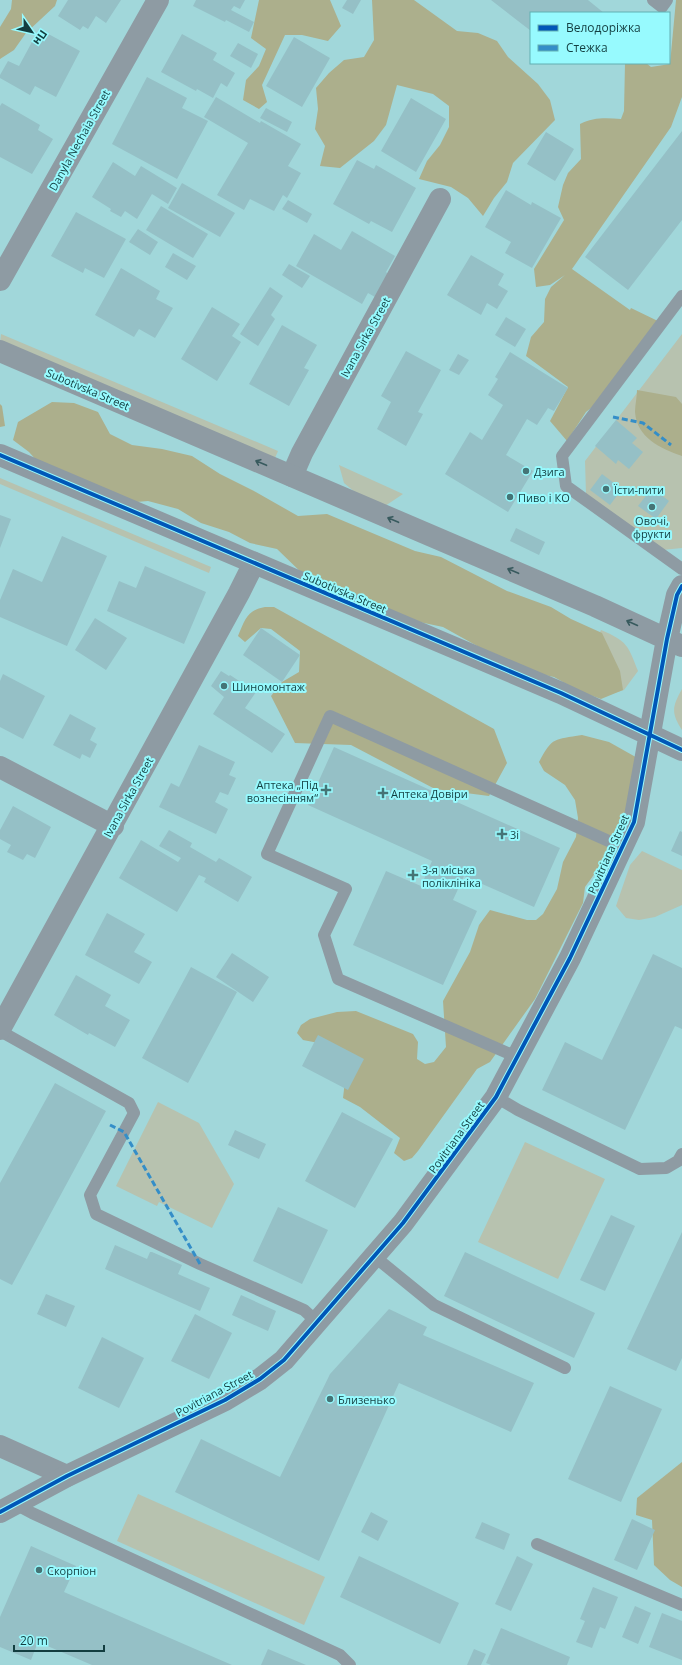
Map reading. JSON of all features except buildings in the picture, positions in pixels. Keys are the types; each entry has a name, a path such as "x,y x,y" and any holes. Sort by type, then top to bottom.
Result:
{"street":[{"name":"Danyla Nechaia Street","path":"0,280 158,0"},
{"name":"Ivana Sirka Street","path":"292,476 302,453 440,199"},
{"name":"Subotivska Street","path":"0,351 588,603 675,643"},
{"name":"Subotivska Street","path":"0,455 561,693 682,750"},
{"name":"Ivana Sirka Street","path":"0,1030 113,826 254,563"},
{"name":"Povitriana Street","path":"8,1508 67,1476 225,1400 260,1379 284,1360 404,1222 496,1097 570,958 634,822 650,736 675,643 677,595 682,586"},
{"path":"0,767 113,826"},
{"path":"0,1446 67,1476"}],"lane":[{"path":"682,296 562,456 566,486 682,569"},
{"path":"517,1057 338,979 324,935 346,889 267,854 330,716 622,847"},
{"path":"0,1030 129,1103 134,1112 90,1195 96,1214 200,1264 304,1310 316,1322"},
{"path":"496,1097 518,1110 640,1169 666,1168 678,1161 682,1154"},
{"path":"375,1257 434,1305 565,1368"},
{"path":"8,1508 32,1513 340,1655 350,1665"},
{"path":"537,1544 682,1605"}],"green space":[{"path":"12,0 57,0 55,6 26,33 14,50 0,59 0,27 11,9"},
{"path":"259,0 330,0 341,26 328,41 302,35 285,35 262,85 267,102 259,109 243,100 246,80 259,66 266,49 251,38"},
{"path":"372,0 414,0 457,31 478,33 497,41 508,57 538,84 550,100 555,120 513,163 507,182 494,198 483,216 468,198 451,187 419,179 427,161 440,145 449,127 449,106 433,94 397,85 386,125 374,141 340,168 320,166 325,146 315,129 318,109 316,88 329,73 344,60 364,57 374,40"},
{"path":"676,0 682,0 682,97 671,127 572,269 630,310 631,308 662,323 596,404 586,412 567,441 550,421 568,387 526,356 531,337 544,322 545,299 551,287 565,275 550,285 536,287 534,269 564,220 558,207 563,185 568,173 581,159 580,124 595,119 621,119 624,111 625,64 647,64 651,67 670,64"},
{"path":"1,334 278,451 275,458 0,343"},
{"path":"682,334 682,548 662,550 586,494 585,461"},
{"path":"637,390 676,397 682,404 682,456 651,441 640,429 635,412"},
{"path":"52,402 74,403 98,412 110,434 132,445 162,449 192,456 220,474 298,516 327,514 415,551 441,557 507,591 551,607 571,619 602,633 620,671 623,690 601,699 579,691 554,677 535,673 488,652 443,627 396,617 307,578 277,549 250,543 229,532 201,523 178,509 148,501 125,503 38,462 29,452 13,440 18,422"},
{"path":"0,404 2,406 5,426 0,427"},
{"path":"339,465 403,494 385,506 356,493 344,483"},
{"path":"0,478 211,567 209,573 0,484"},
{"path":"274,607 494,729 507,763 489,796 435,789 351,745 295,743 271,696 282,682 299,672 300,651 271,629 261,628 245,642 238,636 250,613 259,608"},
{"path":"601,630 616,637 626,645 632,655 638,671 624,690 608,695 576,689"},
{"path":"682,689 682,730 676,719 674,710 676,701"},
{"path":"582,735 609,742 641,760 646,803 585,887 583,903 535,999 490,1062 477,1069 418,1151 412,1158 404,1161 394,1153 400,1138 360,1107 343,1098 346,1072 329,1045 303,1040 297,1033 301,1025 310,1019 337,1012 356,1011 413,1034 418,1042 417,1059 425,1064 434,1062 446,1047 443,1001 470,952 479,925 490,910 527,920 536,920 543,914 557,889 563,862 576,837 578,818 575,800 565,785 544,771 539,762 551,743 560,739"},
{"path":"642,851 682,870 682,905 655,917 639,920 626,918 616,906 630,865"},
{"path":"158,1102 199,1123 234,1184 212,1228 159,1202 157,1206 116,1186"},
{"path":"525,1142 605,1179 558,1279 478,1242"},
{"path":"682,1462 682,1587 670,1580 654,1565 652,1520 636,1515 637,1498"},
{"path":"138,1494 325,1577 304,1625 117,1541"}],"marked path":[{"path":"613,417 643,423 671,445"},
{"path":"110,1125 124,1132 200,1264"}],"cycle path":[{"path":"0,455 561,693 682,750"},
{"path":"0,1512 67,1476 225,1400 260,1379 284,1360 403,1223 496,1097 570,958 634,822 667,639 677,595 682,586"}],"place":[{"name":"Дзига","path":"526,471"},
{"name":"Їсти-пити","path":"606,489"},
{"name":"Пиво і КО","path":"510,497"},
{"name":"Овочі, фрукти","path":"652,507"},
{"name":"Шиномонтаж","path":"224,686"},
{"name":"Аптека „Під вознесінням“","path":"326,790"},
{"name":"Аптека Довіри","path":"383,793"},
{"name":"3і","path":"502,834"},
{"name":"3-я міська поліклініка","path":"413,875"},
{"name":"Близенько","path":"330,1399"},
{"name":"Скорпіон","path":"39,1570"}]}
